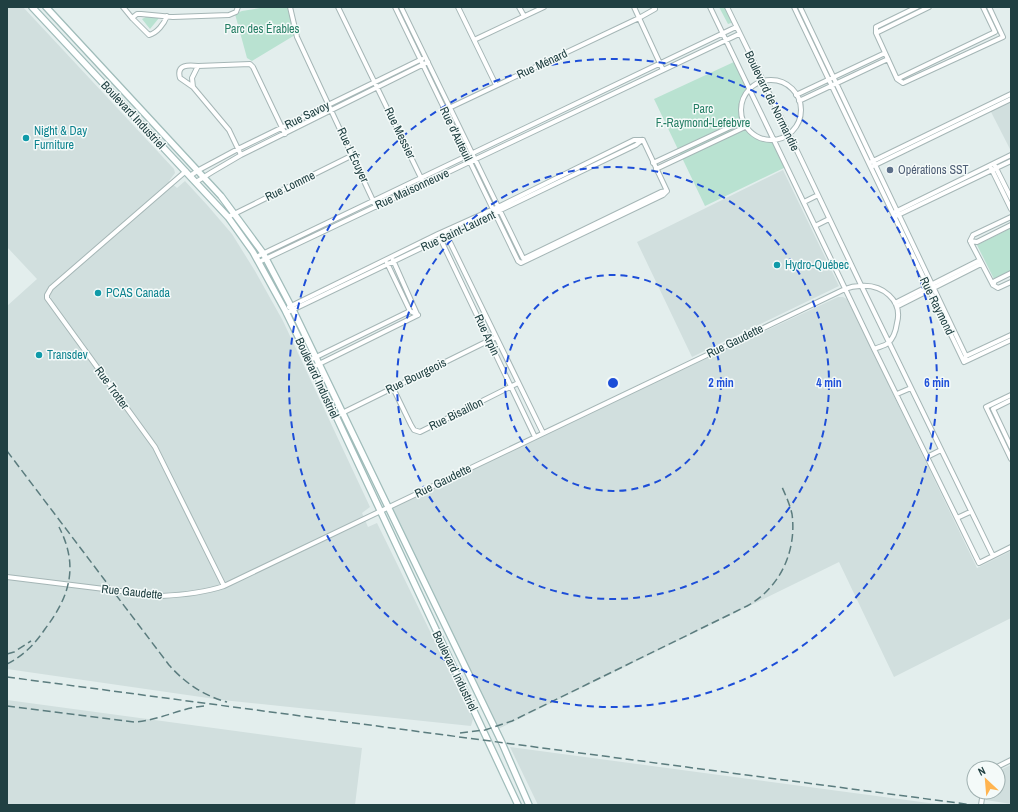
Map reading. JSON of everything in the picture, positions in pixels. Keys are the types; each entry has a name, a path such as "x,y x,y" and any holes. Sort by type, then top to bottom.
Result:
{"street":[{"name":"Boulevard Industriel","path":"32,7 228,217 260,262 310,360 379,512 518,805"},
{"name":"Boulevard Industriel","path":"46,7 235,213 267,259 316,357 502,743 529,805"},
{"path":"123,7 149,35 153,34 161,26 167,16"},
{"path":"132,18 136,14 200,17 229,15 236,12 238,7"},
{"name":"Rue L'Écuyer","path":"290,7 297,37 376,206"},
{"name":"Rue Messier","path":"338,7 424,184"},
{"name":"Rue d'Auteuil","path":"395,7 520,262"},
{"name":"Rue d'Auteuil","path":"401,7 522,258"},
{"path":"458,7 496,85"},
{"path":"520,7 524,16"},
{"path":"474,40 544,7"},
{"path":"634,7 663,70"},
{"name":"Rue Ménard","path":"445,110 639,18 655,9 654,7"},
{"name":"Boulevard de Normandie","path":"710,7 874,349 979,563 992,556 764,82 726,7"},
{"name":"Rue Raymond","path":"794,7 807,30 872,164 964,362"},
{"name":"Rue Raymond","path":"800,7 807,30"},
{"path":"919,12 917,7 876,27 876,33 896,79 903,83 1003,37"},
{"path":"876,33 929,7"},
{"path":"983,7 994,32 1003,37"},
{"path":"989,7 1003,37"},
{"name":"Rue Maisonneuve","path":"256,257 736,27"},
{"path":"896,79 994,32"},
{"name":"Rue Maisonneuve","path":"260,262 740,34"},
{"path":"796,95 885,53"},
{"name":"Rue Savoy","path":"190,176 238,149 426,57"},
{"path":"940,58 943,64"},
{"path":"799,100 888,59"},
{"name":"Rue Savoy","path":"196,182 242,156 428,62"},
{"path":"242,156 229,130 193,87 180,78 181,68 184,66 250,64 253,66 285,134"},
{"path":"193,87 192,78 198,66"},
{"path":"764,82 780,82 792,90 799,100 799,120 795,128 789,134 780,139 766,140 758,138 745,127 742,121 741,112 745,95 750,89 764,82"},
{"path":"614,85 618,92"},
{"path":"996,104 1011,94"},
{"path":"872,164 970,116 1011,99"},
{"path":"564,109 568,116"},
{"path":"653,163 742,121"},
{"path":"656,169 745,127"},
{"path":"517,132 520,138"},
{"path":"716,134 719,139"},
{"name":"Rue Saint-Laurent","path":"285,312 344,280 444,231 499,209 634,140 643,140 667,191"},
{"name":"Rue Lomme","path":"228,217 353,155"},
{"path":"895,214 993,167 1011,156"},
{"path":"993,167 1011,161"},
{"path":"993,167 1011,198"},
{"path":"993,167 1011,209"},
{"name":"Rue Trotter","path":"186,171 51,288 47,298 155,447 224,586"},
{"path":"520,262 522,258 525,258 663,195 667,191"},
{"path":"520,262 662,192 667,191"},
{"path":"804,202 818,195"},
{"name":"Rue Saint-Laurent","path":"292,308 394,262 494,211"},
{"path":"970,241 973,235 1011,217"},
{"path":"815,226 829,219"},
{"path":"323,224 326,230"},
{"path":"970,241 977,242 1011,225"},
{"name":"Rue Arpin","path":"444,231 543,433"},
{"name":"Rue Arpin","path":"438,234 535,437"},
{"path":"970,241 993,285 998,288 1011,282"},
{"path":"392,257 418,315"},
{"path":"385,260 410,311 418,315"},
{"path":"897,304 981,262"},
{"path":"993,285 995,281 1011,273"},
{"path":"344,280 347,284"},
{"path":"861,285 881,289 891,296 897,304 899,316 894,335 888,342 874,349"},
{"name":"Rue Gaudette","path":"7,577 161,596 207,592 224,586 845,289 861,285"},
{"name":"Rue Raymond","path":"930,287 966,356"},
{"path":"310,360 410,311"},
{"path":"313,367 418,315"},
{"path":"370,331 373,337"},
{"path":"964,362 966,356 1011,335"},
{"name":"Rue Bourgeois","path":"336,416 496,337"},
{"path":"964,362 1011,340"},
{"name":"Rue Bisaillon","path":"393,388 410,426 414,430 420,432 518,383"},
{"path":"897,394 911,388"},
{"path":"986,407 1011,395"},
{"path":"986,407 993,409 1011,400"},
{"path":"986,407 1011,459"},
{"path":"993,409 1011,447"},
{"path":"927,457 941,450"},
{"path":"957,518 970,512"},
{"path":"992,556 1011,547"},
{"path":"409,575 419,572"},
{"path":"423,604 433,602"},
{"path":"448,656 458,654"},
{"path":"509,785 522,788"}],"shaded area":[{"path":"7,7 23,7 174,169 175,173 169,181 177,188 185,181 232,234 283,321 370,507 362,513 368,527 377,523 473,719 471,726 222,700 7,669 7,306 37,279 7,247"},
{"path":"1011,99 1011,151 990,110"},
{"path":"783,170 839,286 692,357 637,242"},
{"path":"838,297 847,299 977,568 1011,551 1011,618 894,677 839,562 494,731 389,507"},
{"path":"7,700 362,748 355,805 7,805"},
{"path":"510,747 944,805 538,805"},
{"path":"1011,765 1011,804 986,800 1006,800 1006,767"}],"green space":[{"name":"Parc des Érables","path":"266,7 288,7 295,35 252,61 247,58 235,14 242,11"},
{"path":"719,7 726,7 734,22 728,24"},
{"path":"146,17 159,18 150,29 142,19"},
{"name":"Parc F.-Raymond-Lefebvre","path":"736,61 750,88 743,96 741,101 740,109 743,123 747,129 758,137 773,140 786,167 705,206 654,99"},
{"path":"1011,228 1011,273 995,281 977,245"}],"railway":[{"path":"7,451 169,665 195,688 210,696 227,702"},
{"path":"460,733 485,730 512,721 747,606 759,598 769,589 784,567 789,555 792,541 792,514 782,487"},
{"path":"7,664 13,661 37,640 54,617 66,593 70,568 69,555 59,527"},
{"path":"7,654 14,652 31,641"},
{"path":"7,677 973,805"},
{"path":"7,706 134,722 204,706"}],"place":[{"name":"Night & Day Furniture","path":"26,138"},
{"name":"Opérations SST","path":"890,170"},
{"name":"Hydro-Québec","path":"777,265"},
{"name":"PCAS Canada","path":"98,293"},
{"name":"Transdev","path":"39,355"}]}
